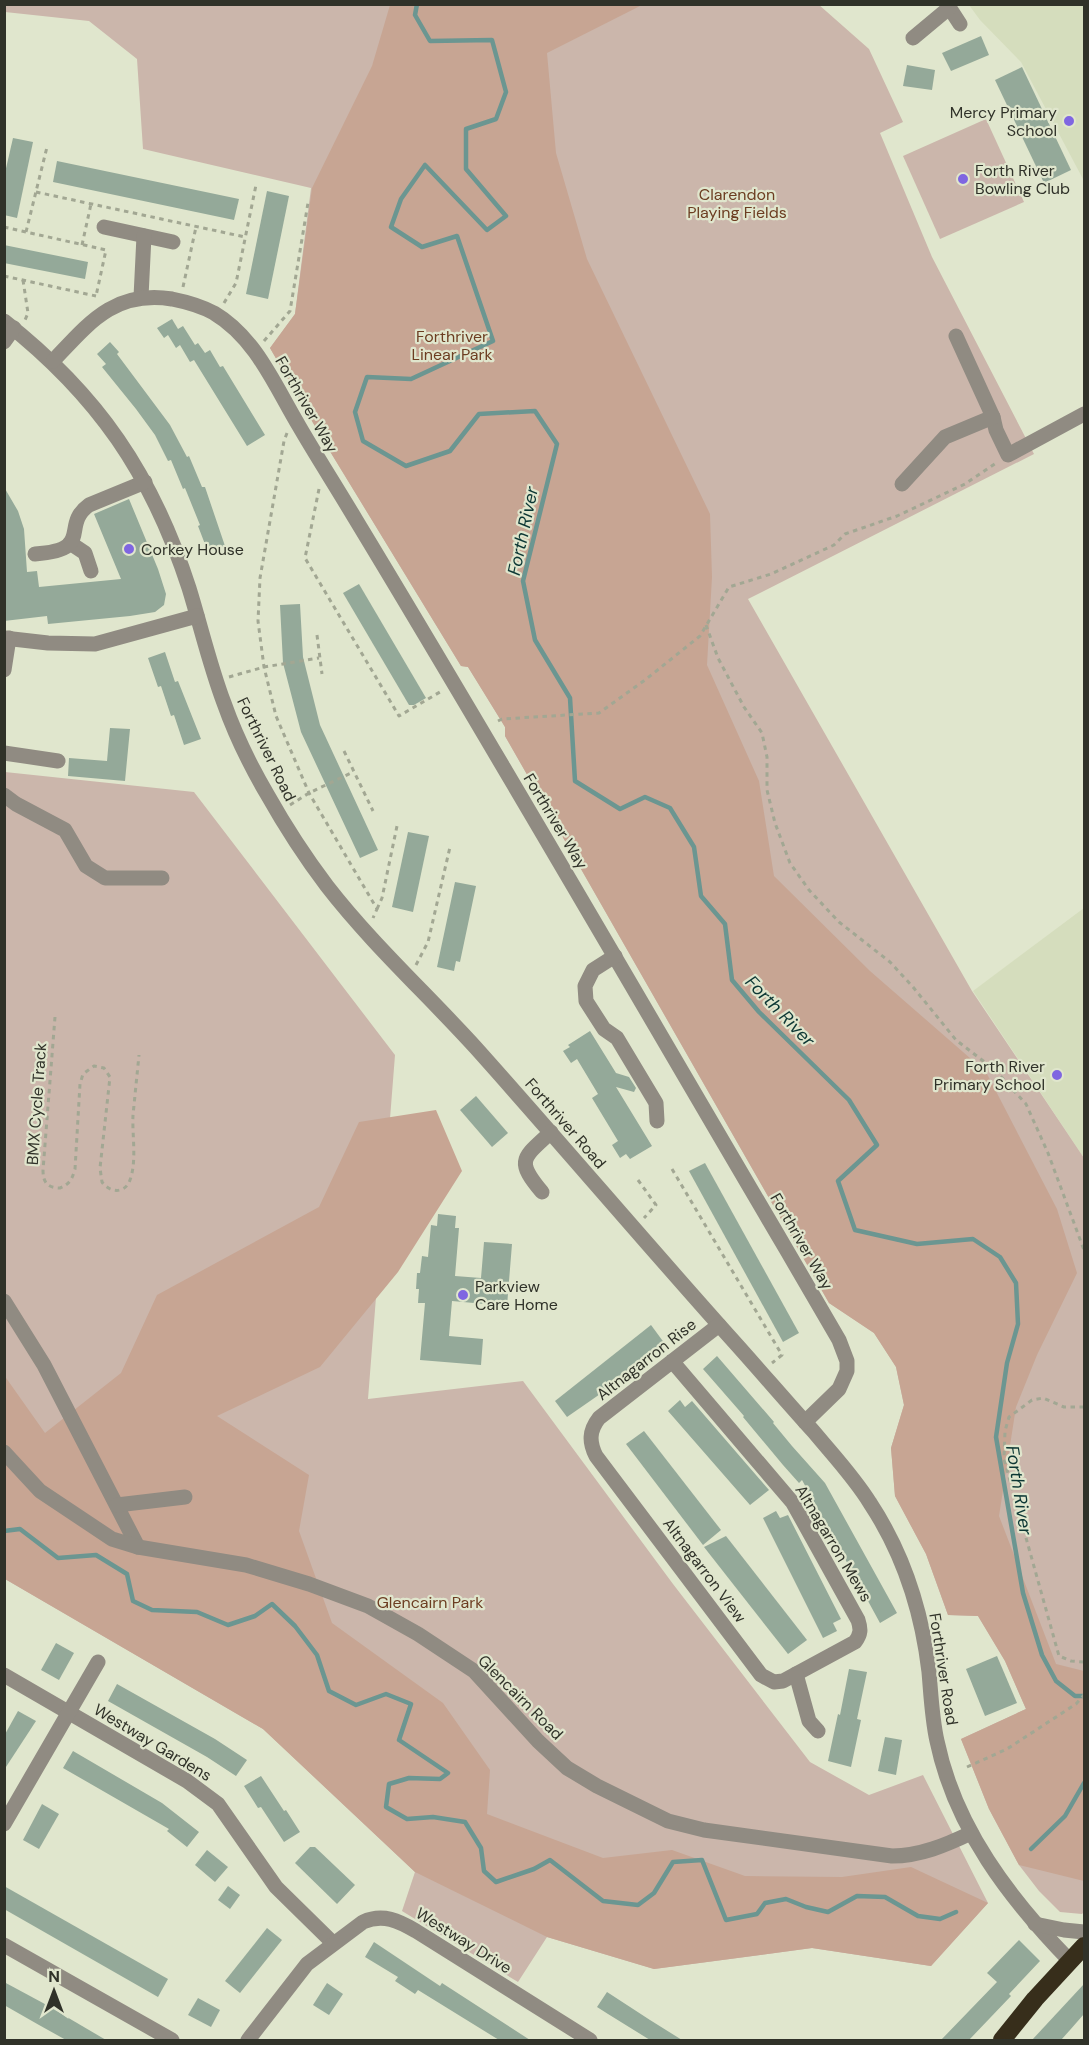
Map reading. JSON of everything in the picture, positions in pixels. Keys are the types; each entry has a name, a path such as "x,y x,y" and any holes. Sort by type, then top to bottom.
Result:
{"highway":[{"path":"1002,2040 1084,1946"}],"street":[{"path":"913,38 948,6 960,24"},
{"path":"104,227 173,242"},
{"path":"141,297 144,236"},
{"name":"Forthriver Way","path":"53,362 75,337 109,309 141,297 155,297 202,307 217,315 237,331 266,367 294,418 615,956 844,1351 847,1371 844,1381 839,1389 805,1422"},
{"path":"4,342 13,327"},
{"name":"Forthriver Road","path":"13,327 71,380 122,442 145,482 176,551 224,705 243,749 290,834 329,888 551,1132 850,1474 871,1503 895,1549 911,1588 921,1622 937,1743 944,1768 971,1833 1009,1893 1070,1961"},
{"path":"956,336 1008,455 1084,414"},
{"path":"902,484 945,437 993,417"},
{"path":"35,554 62,550 70,543 83,508 145,482"},
{"path":"70,543 85,553 91,571"},
{"path":"4,670 7,638 56,644 95,644 197,616"},
{"path":"4,753 58,761"},
{"path":"4,795 16,804 65,830 86,866 105,878 162,878"},
{"path":"615,956 593,970 585,986 586,1001 604,1029 617,1038 656,1103 657,1121"},
{"path":"542,1192 525,1170 525,1163 527,1156 551,1132"},
{"path":"4,1301 44,1365 138,1547"},
{"name":"Altnagarron Rise","path":"596,1456 591,1431 599,1418 719,1325"},
{"name":"Altnagarron Mews","path":"672,1361 793,1503 858,1620 861,1628 860,1636 855,1642 796,1674"},
{"name":"Glencairn Road","path":"4,1452 39,1491 112,1539 138,1547 246,1565 309,1584 368,1606 418,1634 474,1671 538,1741 567,1768 597,1786 668,1821 704,1830 892,1856 910,1856 971,1833"},
{"name":"Altnagarron View","path":"596,1456 761,1675 774,1682 783,1681 796,1674"},
{"path":"117,1505 185,1497"},
{"path":"4,1824 98,1662"},
{"path":"796,1674 808,1721 818,1731"},
{"name":"Westway Gardens","path":"4,1675 187,1781 218,1804 276,1887 333,1943"},
{"name":"Westway Drive","path":"248,2040 307,1964 333,1943 370,1919 382,1917 397,1921 590,2040"},
{"path":"1035,1924 1084,1932"},
{"path":"4,1945 172,2040"}],"path":[{"path":"26,232 48,147"},
{"path":"217,315 236,283 256,185"},
{"path":"36,192 246,237"},
{"path":"255,352 290,310 308,203"},
{"path":"82,244 91,204"},
{"path":"180,301 196,226"},
{"path":"4,227 106,250 96,296"},
{"path":"4,276 96,296 109,309"},
{"path":"13,327 28,313 23,280"},
{"path":"294,418 284,441 260,578 258,621 264,667 276,716 309,793 377,909"},
{"path":"498,721 600,713 700,636 729,587 771,573 834,545 844,534 897,516 965,484 1008,455"},
{"path":"328,475 318,491 305,558 399,716 453,684"},
{"path":"706,625 718,658 744,707 762,733 767,757 767,790 775,823 790,863 809,890 839,922 890,962 956,1040 995,1070 1026,1104 1048,1153 1084,1250"},
{"path":"317,635 322,674"},
{"path":"216,680 264,667 319,658"},
{"path":"344,751 373,811"},
{"path":"279,813 309,793 353,772"},
{"path":"366,931 382,898 397,826"},
{"path":"409,978 428,942 450,847"},
{"name":"BMX Cycle Track","path":"55,1017 43,1170 45,1182 54,1188 65,1186 73,1178 80,1084 83,1074 94,1066 104,1068 110,1077 100,1168 102,1182 110,1190 116,1191 129,1183 132,1171 138,1055"},
{"path":"672,1169 782,1355 761,1372"},
{"path":"634,1228 656,1205 638,1180"},
{"path":"1084,1407 1064,1407 1043,1398 1032,1400 1008,1417 1004,1459 1059,1656 1084,1662"},
{"path":"967,1767 1007,1749 1076,1704 1084,1695"}],"shaded area":[{"name":"Mercy Primary School","path":"969,5 1084,5 1084,181 1021,62 980,20"},
{"name":"Forth River Primary School","path":"1084,908 1084,1158 973,991"}],"green space":[{"name":"Forthriver Linear Park","path":"5,4 818,4 869,49 903,122 880,133 932,257 1034,454 748,599 972,991 1084,1158 1084,1912 1082,1914 1060,1912 1039,1891 1019,1865 989,1809 961,1739 1026,1709 1005,1661 978,1616 948,1615 926,1554 895,1496 891,1448 904,1405 896,1367 874,1333 829,1303 505,736 505,727 468,667 461,666 320,435 270,348 295,314 311,188 143,149 137,59 89,21 5,12"},
{"name":"Forthriver Linear Park","path":"390,5 642,5 547,53 556,153 587,259 710,514 712,577 707,665 759,781 774,876 870,971 986,1072 1057,1209 1077,1273 1037,1355 1016,1407 999,1516 1056,1664 1084,1671 1084,1881 1019,1865 989,1809 961,1739 1026,1709 1005,1661 978,1616 948,1615 926,1554 895,1496 891,1448 904,1405 896,1367 874,1333 829,1303 505,736 505,727 468,667 461,666 320,435 270,348 295,314 312,188 372,66"},
{"name":"Forth River Bowling Club","path":"986,119 1024,202 940,239 903,156"},
{"name":"Glencairn Park","path":"5,772 194,792 395,1055 368,1399 523,1381 673,1584 810,1762 869,1795 923,1775 988,1903 931,1966 812,1948 654,1969 547,1937 518,1982 402,1911 415,1872 263,1729 5,1579"},
{"path":"436,1110 462,1171 398,1272 320,1367 217,1416 309,1475 299,1531 332,1623 443,1703 490,1770 487,1814 603,1858 672,1850 745,1876 842,1877 911,1867 988,1903 931,1966 812,1948 654,1969 547,1937 415,1872 263,1729 5,1579 4,1375 45,1433 121,1373 157,1295 319,1207 359,1122"}],"building":[{"path":"981,36 989,55 951,71 942,53"},
{"path":"907,65 935,70 932,90 903,86"},
{"path":"1022,67 1071,170 1044,183 995,80"},
{"path":"13,138 33,142 17,218 4,215 4,177"},
{"path":"57,161 239,199 234,220 53,182"},
{"path":"267,191 289,196 268,299 246,294"},
{"path":"4,245 88,262 85,279 4,263"},
{"path":"172,319 178,329 183,326 195,345 198,343 205,353 210,350 220,367 223,366 265,435 247,446 194,360 190,362 180,345 176,348 168,335 164,338 157,328"},
{"path":"110,342 170,425 187,457 189,456 202,487 205,487 225,546 208,552 198,526 200,525 171,460 168,461 155,435 102,367 106,364 97,354"},
{"name":"Corkey House","path":"4,487 18,511 24,529 27,572 37,571 39,587 121,579 94,514 129,499 158,569 166,594 164,605 155,612 130,616 48,624 47,616 4,621"},
{"path":"359,584 426,698 414,705 409,705 343,593"},
{"path":"300,604 303,657 320,725 378,850 360,858 301,732 283,663 280,605"},
{"path":"165,652 175,682 178,681 201,739 184,745 174,715 171,716 148,658"},
{"path":"110,728 130,729 125,781 68,776 69,758 107,761"},
{"path":"408,832 429,836 413,912 392,907"},
{"path":"455,882 476,886 460,962 456,961 454,971 437,967"},
{"path":"590,1031 616,1073 629,1077 636,1088 634,1092 616,1087 652,1146 630,1159 626,1154 620,1158 612,1145 618,1141 592,1098 598,1094 577,1059 571,1063 563,1051 570,1047 568,1045"},
{"path":"476,1096 508,1133 492,1147 460,1110"},
{"path":"705,1163 799,1333 783,1342 689,1171"},
{"name":"Parkview Care Home","path":"438,1214 456,1216 455,1228 459,1228 455,1276 481,1278 484,1242 512,1244 507,1306 452,1301 449,1336 483,1339 481,1365 420,1360 425,1303 418,1303 417,1273 420,1273 422,1256 428,1257 431,1225 437,1226"},
{"path":"651,1325 665,1344 616,1383 567,1417 555,1401"},
{"path":"717,1356 825,1483 897,1613 880,1623 802,1480 799,1483 703,1369"},
{"path":"680,1400 685,1407 692,1401 769,1490 750,1505 668,1411"},
{"path":"644,1431 721,1530 703,1545 626,1444"},
{"path":"776,1511 780,1518 788,1515 841,1619 833,1623 837,1631 823,1638 763,1518"},
{"path":"726,1536 807,1640 788,1654 704,1547"},
{"path":"56,1643 74,1653 59,1680 41,1670"},
{"path":"997,1656 1017,1703 985,1716 966,1669"},
{"path":"849,1669 867,1672 857,1719 861,1720 851,1767 828,1761"},
{"path":"117,1684 215,1739 247,1760 236,1776 108,1701"},
{"path":"18,1711 36,1721 4,1770 4,1736"},
{"path":"885,1737 902,1740 896,1775 878,1771"},
{"path":"73,1751 162,1803 199,1832 187,1847 167,1831 169,1829 63,1768"},
{"path":"261,1776 300,1832 284,1842 244,1786"},
{"path":"42,1804 59,1814 39,1849 23,1840"},
{"path":"310,1847 315,1847 355,1885 337,1904 295,1863"},
{"path":"207,1850 228,1867 215,1882 195,1865"},
{"path":"4,1886 168,1979 158,1997 4,1909"},
{"path":"228,1886 240,1895 230,1909 218,1900"},
{"path":"267,1928 282,1940 240,1993 225,1981"},
{"path":"1019,1940 1040,1961 1009,1994 1011,1996 969,2040 941,2040 997,1982 987,1973"},
{"path":"374,1942 440,1986 442,1983 530,2040 499,2040 418,1990 415,1994 395,1981 398,1977 365,1957"},
{"path":"4,1982 106,2040 66,2040 39,2025 4,2005"},
{"path":"327,1983 343,1994 329,2015 313,2005"},
{"path":"1084,1984 1084,2014 1061,2040 1032,2040"},
{"path":"607,1992 682,2040 650,2040 597,2007"},
{"path":"198,1998 220,2010 211,2027 188,2015"}],"waterway":[{"name":"Forth River","path":"417,4 415,15 430,41 492,40 506,92 496,119 466,129 466,169 506,216 487,230 425,165 401,199 391,227 422,247 457,236 493,341 411,379 367,377 355,412 363,441 406,466 450,451 479,414 535,411 557,444 523,581 535,640 570,698 575,781 620,809 645,797 670,808 694,847 701,896 725,924 732,980 759,1012 849,1100 877,1145 838,1181 855,1230 917,1244 973,1239 1000,1257 1016,1283 1018,1324 1007,1363 996,1437 1023,1593 1042,1655 1056,1681 1075,1696 1084,1696"},
{"path":"4,1531 20,1529 58,1558 96,1555 127,1574 133,1601 152,1610 197,1612 228,1625 255,1616 272,1604 295,1626 317,1655 329,1691 356,1705 386,1694 411,1704 399,1740 448,1773 440,1779 409,1778 389,1784 386,1807 407,1819 433,1817 465,1822 481,1848 484,1871 496,1882 534,1869 550,1860 603,1901 638,1905 654,1893 673,1862 702,1860 726,1920 757,1914 765,1903 786,1899 828,1912 857,1896 885,1897 918,1916 940,1919 956,1912"},
{"path":"1031,1849 1065,1816 1084,1783"}],"place":[{"name":"Mercy Primary School","path":"1069,121"},
{"name":"Forth River Bowling Club","path":"963,179"},
{"name":"Corkey House","path":"129,549"},
{"name":"Forth River Primary School","path":"1057,1075"},
{"name":"Parkview Care Home","path":"463,1295"}],"park label":[{"name":"Clarendon Playing Fields","path":"737,203"}]}
